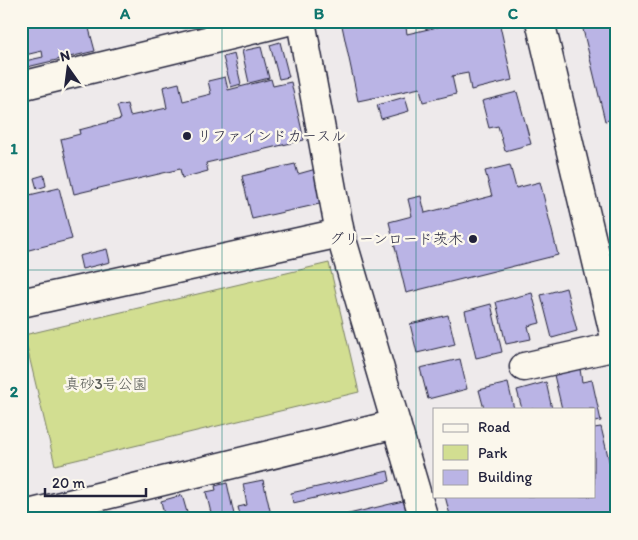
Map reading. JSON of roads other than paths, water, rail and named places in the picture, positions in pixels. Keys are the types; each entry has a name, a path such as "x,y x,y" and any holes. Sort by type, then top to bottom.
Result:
{"street":[{"path":"21,86 288,21"},
{"path":"301,21 340,233 424,519"},
{"path":"524,367 617,346 540,21"},
{"path":"21,303 340,233"},
{"path":"23,513 396,424"}],"place":[{"name":"リファインドカースル","path":"187,136"},
{"name":"グリーンロード茨木","path":"473,239"}],"park label":[{"name":"真砂3号公園","path":"106,384"}]}
